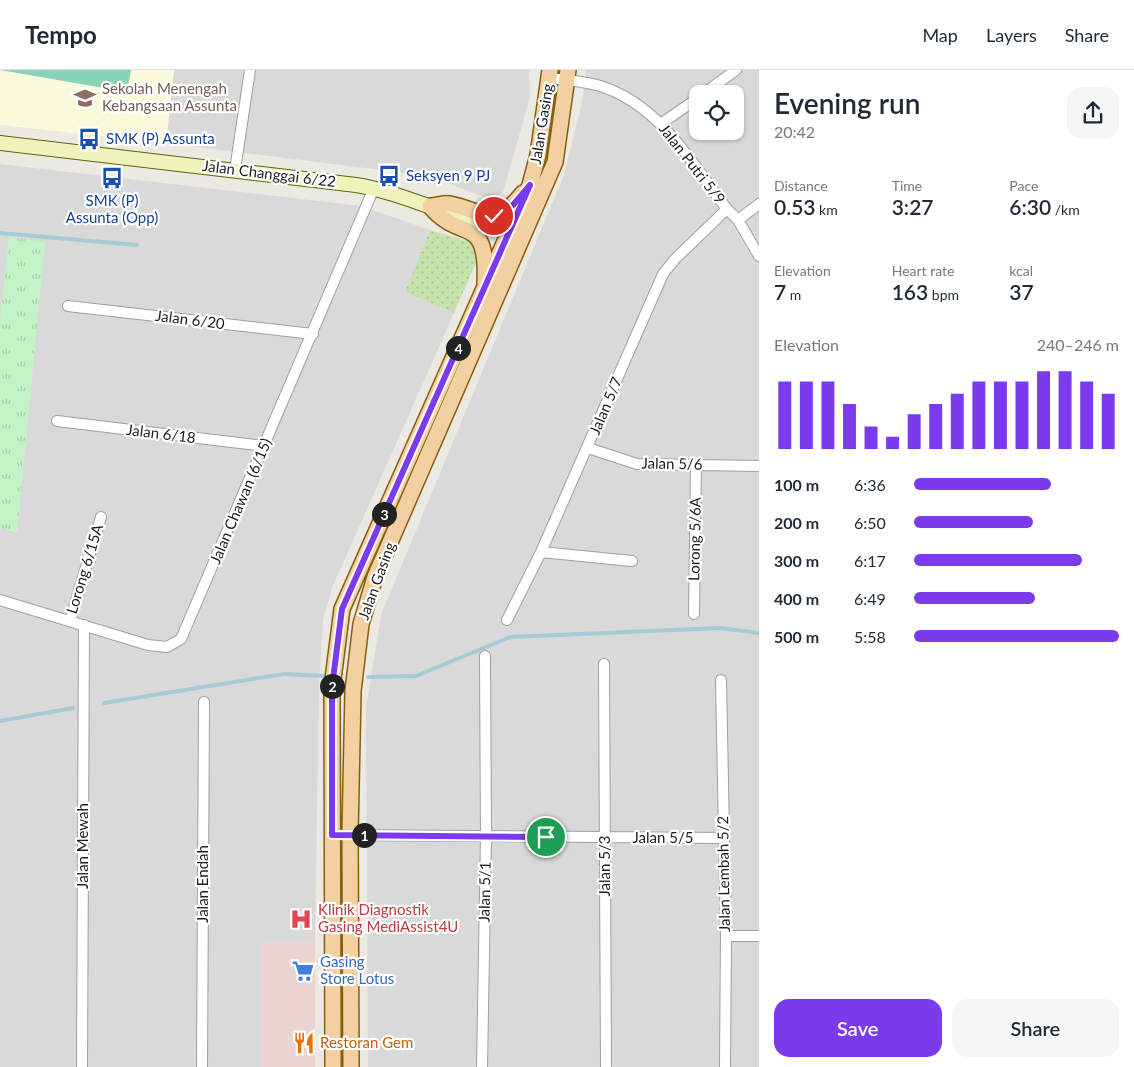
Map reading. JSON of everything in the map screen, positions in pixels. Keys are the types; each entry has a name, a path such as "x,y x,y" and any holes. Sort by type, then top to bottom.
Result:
{"main road":[{"name":"Jalan Gasing","path":"333,1067 332,687 342,609 530,185 538,155 549,74"},
{"name":"Jalan Gasing","path":"351,1067 350,835 353,691 361,624 375,577 554,162 568,75"},
{"path":"430,206 449,204 483,216 494,216 513,205 530,185"},
{"path":"430,206 440,218 467,229 481,243 485,252 485,289"}],"street":[{"path":"235,170 250,70"},
{"path":"715,85 736,70"},
{"name":"Jalan Putri 5/9","path":"549,74 568,75 603,87 622,96 662,123 727,209 738,220 759,256"},
{"path":"662,123 689,104"},
{"name":"Jalan Changgai 6/22","path":"0,143 374,188 477,224 513,227 530,220"},
{"name":"Jalan Chawan (6/15)","path":"0,600 158,647 176,644 181,639 374,188"},
{"path":"738,220 759,204"},
{"name":"Jalan 5/7","path":"507,620 542,552 664,274 675,259 727,209"},
{"name":"Jalan 6/20","path":"68,306 312,334"},
{"name":"Jalan 6/18","path":"57,421 265,446"},
{"name":"Jalan 5/6","path":"588,448 627,462 759,466"},
{"name":"Lorong 5/6A","path":"694,614 696,465"},
{"name":"Lorong 6/15A","path":"70,621 101,516"},
{"path":"542,552 632,561"},
{"name":"Jalan Mewah","path":"82,1067 84,626"},
{"name":"Jalan 5/1","path":"482,1067 486,836 485,656"},
{"name":"Jalan 5/3","path":"604,664 606,1067"},
{"name":"Jalan Lembah 5/2","path":"721,680 726,936 725,1067"},
{"name":"Jalan Endah","path":"202,1067 204,702"},
{"name":"Jalan 5/5","path":"332,835 723,838"},
{"path":"726,936 759,936"}],"shaded area":[{"name":"Sekolah Menengah Kebangsaan Assunta","path":"0,70 174,70 166,143 0,125"},
{"path":"174,70 529,70 530,97 503,192 492,200 429,176 166,143"},
{"path":"586,70 759,70 759,1067 368,1067 366,708 381,615 564,175 582,103"},
{"path":"0,164 361,206 430,230 405,292 454,313 332,588 323,619 319,685 315,942 260,943 260,1067 0,1067"},
{"path":"260,942 315,942 315,1067 260,1067"}],"green space":[{"path":"0,70 131,70 127,92"},
{"path":"430,230 471,242 479,256 454,313 405,292"},
{"path":"9,237 45,242 17,533 0,528 0,320"}],"waterway":[{"path":"0,233 137,245"},
{"path":"368,677 416,676 510,637 720,628 759,633"},
{"path":"104,703 284,674 325,676"},
{"path":"0,721 73,708"}],"place":[{"name":"Sekolah Menengah Kebangsaan Assunta","path":"85,98"},
{"name":"SMK (P) Assunta","path":"89,139"},
{"name":"Seksyen 9 PJ","path":"389,176"},
{"name":"SMK (P) Assunta (Opp)","path":"112,178"},
{"name":"Klinik Diagnostik Gasing MediAssist4U","path":"301,919"},
{"name":"Gasing Store Lotus","path":"303,971"},
{"name":"Restoran Gem","path":"304,1043"}],"route":[{"path":"494,216 503,213 513,205 530,185 342,609 337,636 332,687 332,835 546,837"}]}
